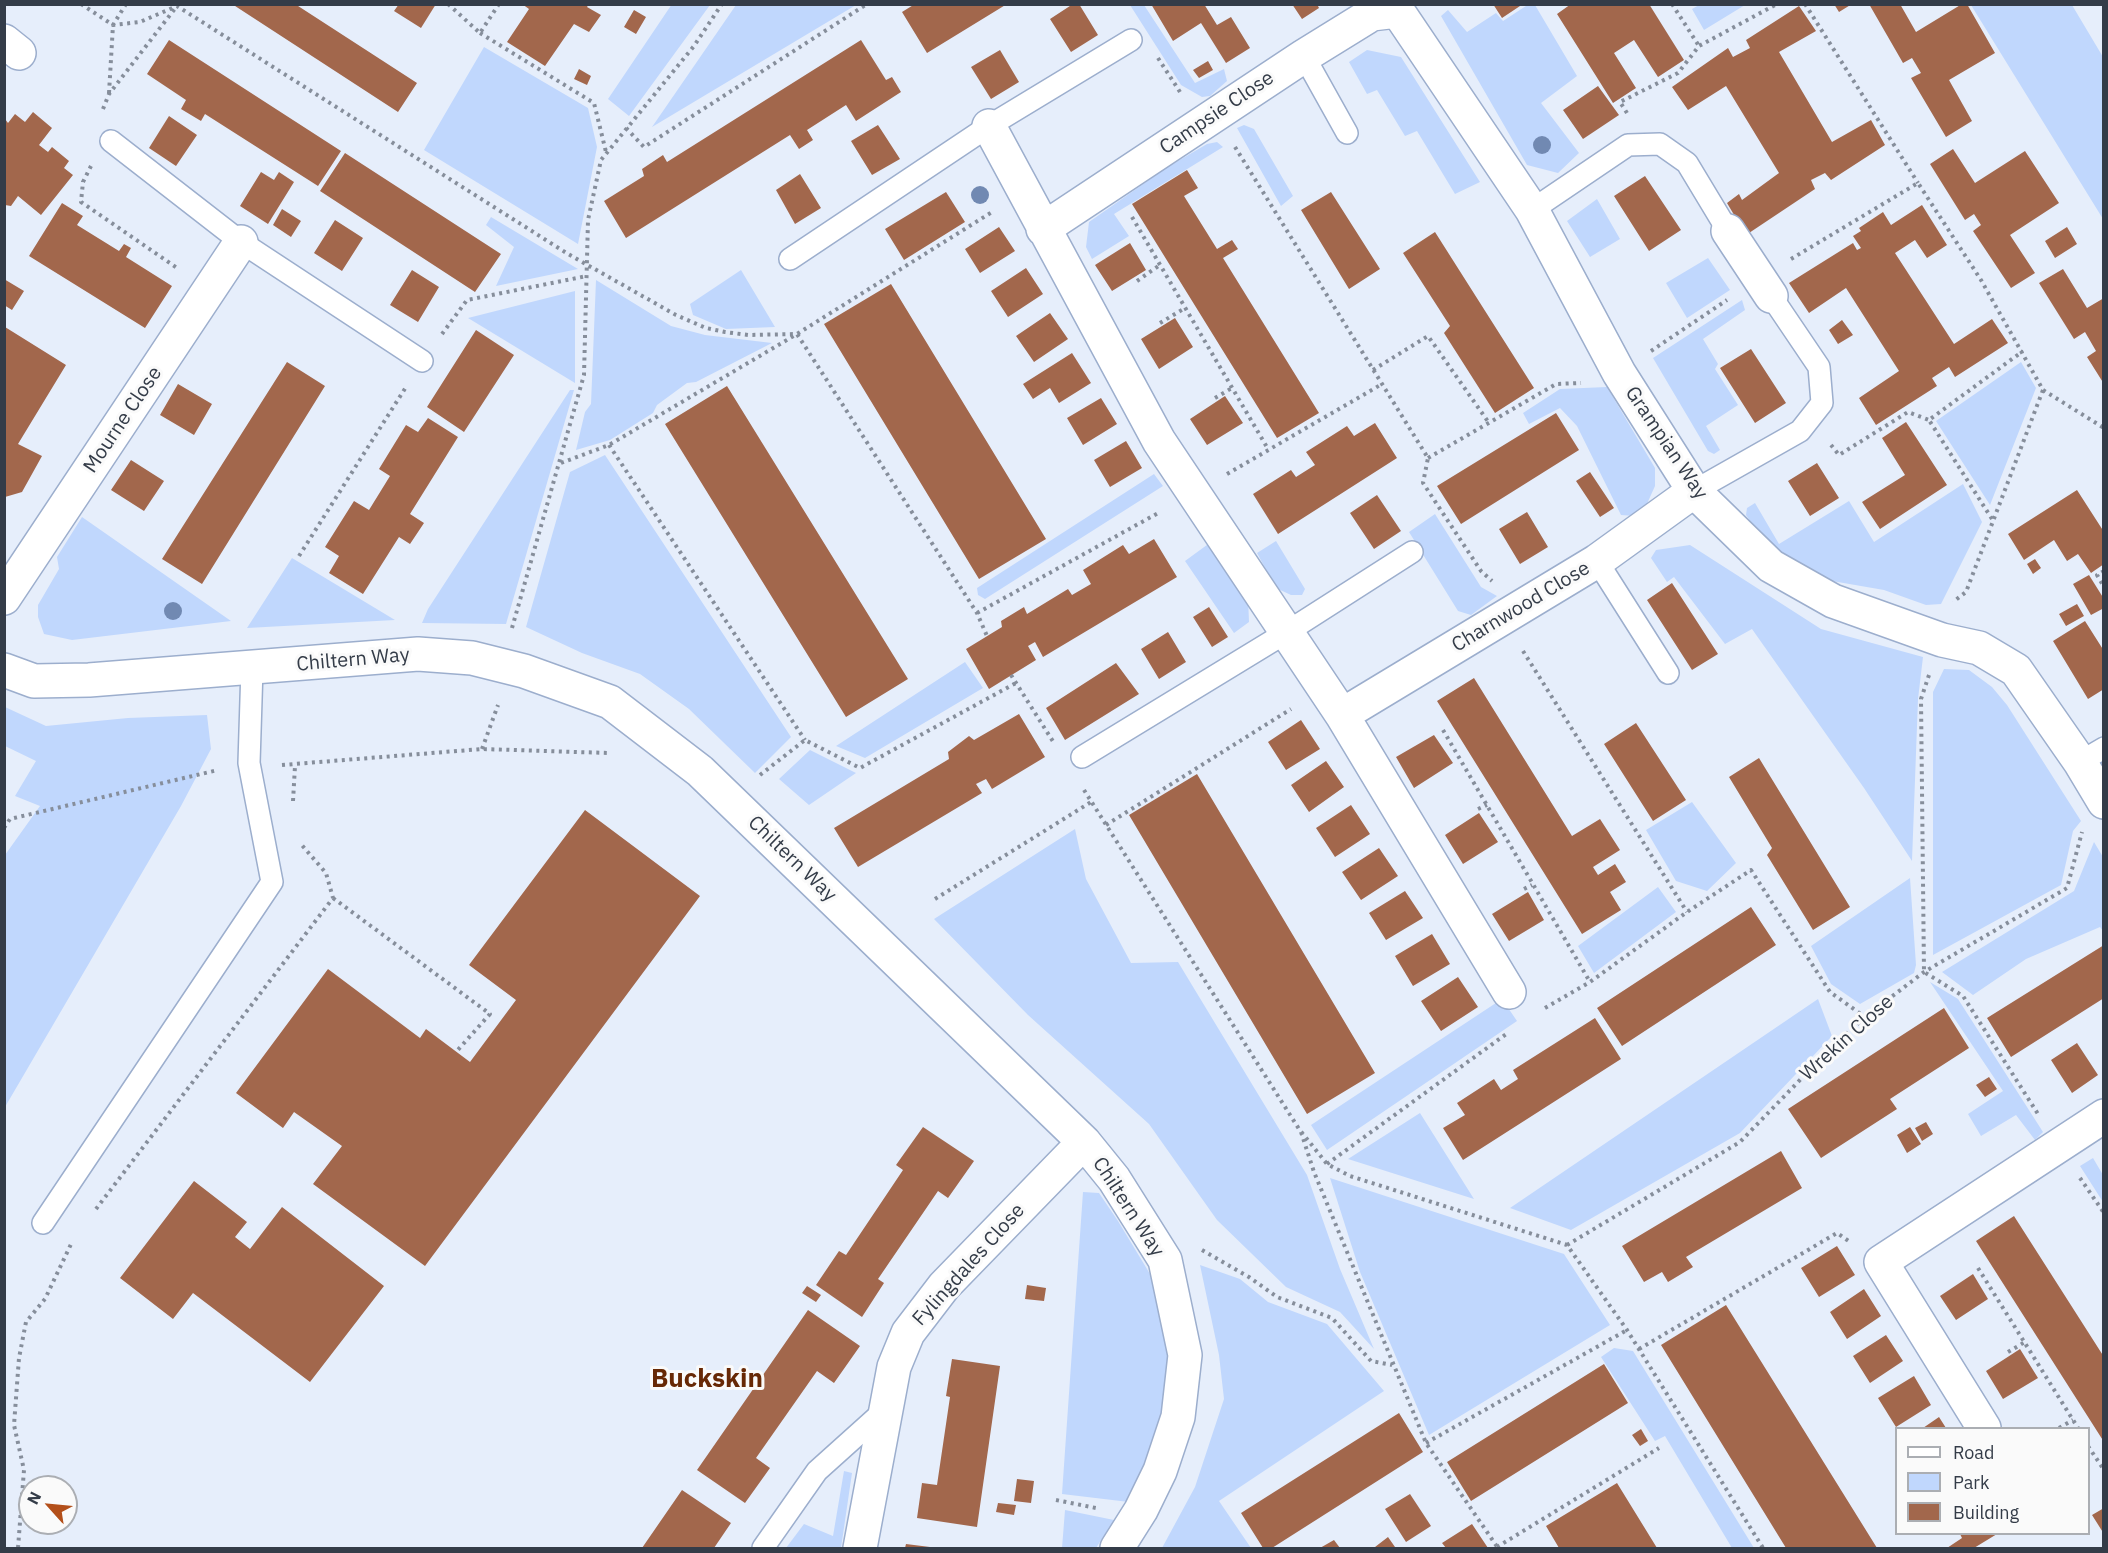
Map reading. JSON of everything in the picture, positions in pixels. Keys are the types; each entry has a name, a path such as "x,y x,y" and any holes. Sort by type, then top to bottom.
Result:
{"street":[{"name":"Campsie Close","path":"1043,229 1304,56 1372,14 1400,7"},
{"name":"Grampian Way","path":"1400,7 1532,210 1619,373 1695,491 1771,566 1833,601 1942,640 1979,648 2016,670 2092,755 2096,814"},
{"path":"989,126 1159,441 1342,715 1509,992"},
{"path":"1728,231 1765,287"},
{"name":"Mourne Close","path":"4,598 235,237"},
{"name":"Charnwood Close","path":"1342,715 1597,561 1695,491"},
{"name":"Chiltern Way","path":"4,670 34,681 89,680 418,654 472,658 524,671 610,702 707,778 1084,1142 1114,1179 1165,1260 1185,1355 1178,1417 1160,1471 1141,1510 1117,1548"},
{"path":"1983,1427 1881,1262 2103,1116"},
{"name":"Fylingdales Close","path":"860,1548 894,1367 908,1333 944,1286 1084,1142"}],"lane":[{"path":"790,259 989,126 1131,40"},
{"path":"1304,56 1347,133"},
{"path":"109,137 235,237 422,361"},
{"path":"1532,210 1628,145 1660,144 1687,162 1728,231"},
{"path":"1695,491 1800,431 1822,403 1819,367 1765,287"},
{"path":"1082,757 1287,632 1412,552"},
{"path":"1597,561 1668,674"},
{"path":"43,1223 272,882 249,763 252,668"},
{"path":"764,1548 818,1471 886,1409"}],"path":[{"path":"81,4 113,25 140,22 177,6"},
{"path":"109,94 113,25 126,4"},
{"path":"448,4 480,33 594,103 606,152"},
{"path":"480,33 499,4"},
{"path":"511,631 584,375 588,220 601,160 694,46 722,4"},
{"path":"626,128 644,147 867,4"},
{"path":"1672,4 1699,46"},
{"path":"1645,144 1620,102 1678,73 1699,46 1777,4"},
{"path":"1805,4 2023,351 2043,390 2103,428"},
{"path":"177,6 109,94 100,116 109,137 83,182 81,202 175,269 235,237"},
{"path":"177,6 568,255 587,263 676,315 705,328 748,335 797,334"},
{"path":"1155,54 1179,91 1215,115 1428,458 1423,483 1481,571 1524,605 1523,651 1687,912"},
{"path":"1428,458 1557,384 1570,382 1596,384 1619,373 1765,287 1918,183"},
{"path":"560,464 609,445 797,334 1025,191"},
{"path":"1130,213 1268,449"},
{"path":"1137,281 1160,265"},
{"path":"299,556 422,361 467,300 587,276"},
{"path":"1161,323 1185,308"},
{"path":"797,334 977,613 987,636"},
{"path":"1373,370 1428,336 1490,423"},
{"path":"1929,420 2023,351"},
{"path":"977,613 1194,493 1382,384"},
{"path":"1215,398 1232,388"},
{"path":"2043,390 1966,592 1944,610 1942,640 1921,699 1924,972 1963,996 2059,1147"},
{"path":"1809,420 1839,455 1908,412 1929,420 1992,519"},
{"path":"609,445 805,740 860,768 1016,683"},
{"path":"2103,571 2097,575 2103,587"},
{"path":"1011,675 1057,748"},
{"path":"1106,825 1324,688"},
{"path":"482,749 500,700"},
{"path":"1443,730 1590,982"},
{"path":"750,783 805,740"},
{"path":"4,828 10,819 249,763 295,766 482,749 607,753"},
{"path":"293,806 295,766"},
{"path":"1080,784 1299,1129 1327,1164 1350,1176 1567,1245 1627,1330 1763,1548"},
{"path":"935,899 1091,802"},
{"path":"1478,808 1487,805"},
{"name":"Wrekin Close","path":"1567,1245 1740,1142 1829,1050 1865,1017 1924,972 2067,888 2082,831 2096,814"},
{"path":"297,838 326,873 333,898 490,1014 456,1052"},
{"path":"1539,1011 1590,982 1687,912 1751,870 1830,992 1865,1017"},
{"path":"1524,889 1532,885"},
{"path":"89,1218 333,898"},
{"path":"1327,1164 1510,1031"},
{"path":"1299,1129 1314,1172 1392,1365 1426,1443 1498,1548 1659,1448"},
{"path":"18,1548 24,1470 14,1425 19,1358 26,1322 45,1299 78,1233"},
{"path":"1639,1349 1837,1233 1881,1262"},
{"path":"1198,1249 1249,1277 1277,1297 1332,1318 1371,1361 1392,1365"},
{"path":"1978,1268 2077,1427"},
{"path":"1426,1443 1627,1330"},
{"path":"2008,1352 2025,1342"},
{"path":"2061,1427 2073,1420"},
{"path":"2090,1449 2103,1470"}],"green space":[{"path":"672,4 710,5 629,116 608,99"},
{"path":"1529,4 1535,5 1577,76 1541,103 1579,153 1558,173 1527,165 1441,16 1448,10 1467,32 1496,13 1503,21"},
{"path":"736,5 856,5 652,127"},
{"path":"1130,5 1144,5 1195,83 1224,69 1227,81 1210,96 1202,97 1181,85"},
{"path":"1699,5 1745,5 1704,30 1692,9"},
{"path":"1971,5 2072,5 2103,57 2103,219"},
{"path":"484,47 588,108 597,147 578,244 424,150"},
{"path":"1367,50 1401,57 1480,182 1455,194 1417,131 1405,136 1377,90 1367,94 1349,62"},
{"path":"1244,125 1254,129 1293,196 1281,206 1237,128"},
{"path":"1217,142 1223,147 1114,214 1129,236 1092,259 1086,247 1089,222 1166,168 1207,144"},
{"path":"1597,199 1620,239 1590,257 1567,221"},
{"path":"491,217 578,269 496,286 514,247 486,225"},
{"path":"1708,258 1730,290 1687,318 1666,283"},
{"path":"741,270 775,327 726,329 693,315 690,304"},
{"path":"596,280 671,326 705,335 772,343 696,382 687,383 657,405 653,413 610,440 576,450 585,412 591,404"},
{"path":"575,291 575,383 468,318"},
{"path":"1742,300 1745,310 1703,339 1718,364 1715,369 1738,405 1706,426 1720,450 1714,454 1708,451 1653,358"},
{"path":"2021,362 2036,388 1990,505 1936,421"},
{"path":"1607,387 1655,468 1655,486 1646,506 1635,516 1621,515 1577,426 1560,408 1529,424 1523,413 1560,389"},
{"path":"570,390 574,390 506,624 422,623 428,609"},
{"path":"605,455 791,737 755,773 689,709 640,674 582,653 526,627 570,472"},
{"path":"1154,474 1163,486 985,599 978,595 977,588"},
{"path":"1963,484 1982,522 1941,604 1926,605 1884,590 1832,581 1783,562 1769,549 1746,515 1747,508 1755,503 1779,544 1849,501 1874,542"},
{"path":"1435,514 1481,587 1497,596 1471,615 1458,611 1409,532"},
{"path":"82,517 231,621 72,640 44,634 38,617 38,605 59,569 57,557"},
{"path":"1276,541 1305,589 1302,595 1291,595 1276,588 1257,553"},
{"path":"1211,542 1248,597 1249,622 1234,633 1185,561"},
{"path":"1690,545 1821,629 1923,657 1918,699 1912,861 1864,788 1752,629 1725,644 1674,577 1667,582 1651,558 1656,550"},
{"path":"292,558 395,620 247,628"},
{"path":"965,662 983,688 865,758 836,746"},
{"path":"1944,669 1969,670 1992,687 2007,705 2081,821 2073,831 2061,885 1933,955 1933,692"},
{"path":"5,707 46,726 128,718 207,715 211,749 181,806 5,1107 5,855 40,806 15,796 36,761 5,746"},
{"path":"810,750 856,773 809,805 779,779"},
{"path":"1692,802 1736,863 1707,891 1676,881 1646,830"},
{"path":"1075,829 1086,879 1131,963 1178,962 1307,1175 1340,1269 1374,1349 1340,1312 1286,1287 1217,1220 1149,1124 1028,1015 934,919"},
{"path":"2094,842 2103,857 2103,931 2100,927 2026,959 1973,995 1942,972 2074,891"},
{"path":"1910,878 1916,965 1914,973 1860,1004 1831,984 1811,946"},
{"path":"1658,887 1676,912 1594,973 1578,946"},
{"path":"1930,982 1958,999 2043,1132 2035,1140 2016,1115 1981,1136 1968,1114 2003,1091"},
{"path":"1502,999 1517,1021 1327,1150 1311,1125"},
{"path":"1818,999 1832,1036 1740,1133 1571,1230 1510,1208"},
{"path":"1420,1113 1474,1199 1348,1159"},
{"path":"2093,1158 2103,1175 2103,1202 2080,1166"},
{"path":"1330,1178 1564,1254 1610,1325 1429,1435 1360,1272"},
{"path":"1083,1192 1099,1193 1118,1221 1150,1274 1170,1332 1169,1391 1158,1434 1129,1502 1062,1494"},
{"path":"1200,1265 1240,1279 1268,1302 1327,1324 1384,1391 1219,1501 1251,1548 1162,1548 1195,1487 1224,1399 1219,1355"},
{"path":"1614,1348 1633,1351 1754,1548 1732,1548 1665,1436 1655,1441 1601,1357"},
{"path":"844,1471 852,1473 841,1548 786,1548 804,1524 833,1536"},
{"path":"1065,1510 1114,1520 1096,1548 1062,1548"}],"building":[{"path":"232,4 295,4 417,83 398,112"},
{"path":"399,4 436,4 421,28 394,11"},
{"path":"522,4 589,4 587,7 601,15 589,32 574,24 545,66 507,42 529,9"},
{"path":"915,4 1007,4 927,53 902,12"},
{"path":"1073,4 1079,4 1098,35 1071,52 1050,19"},
{"path":"1151,4 1204,4 1217,25 1231,17 1250,48 1226,63 1201,23 1173,41"},
{"path":"1292,4 1317,4 1319,8 1302,19"},
{"path":"1493,4 1523,4 1502,18"},
{"path":"1571,4 1649,4 1684,60 1658,77 1634,40 1614,53 1636,88 1613,103 1557,14"},
{"path":"1834,4 1852,4 1839,12"},
{"path":"1869,4 1900,4 1916,32 1962,4 1967,4 1995,53 1949,80 1972,121 1946,137 1911,78 1921,73 1912,58 1903,63"},
{"path":"1799,6 1816,31 1779,52 1832,142 1871,120 1885,145 1831,180 1825,173 1811,180 1815,189 1746,235 1727,203 1739,194 1742,200 1779,173 1726,86 1688,110 1672,87 1728,48 1733,57 1750,48 1746,40"},
{"path":"634,10 646,17 636,34 624,27"},
{"path":"169,40 341,151 318,186 205,114 201,121 181,109 186,100 147,74"},
{"path":"861,40 886,80 892,77 901,92 856,121 846,105 807,130 813,140 799,149 790,135 626,238 604,201 644,176 642,169 663,155 667,162"},
{"path":"1000,50 1019,82 991,99 971,67"},
{"path":"1208,61 1213,70 1199,78 1193,70"},
{"path":"579,69 591,76 587,85 574,79"},
{"path":"1598,86 1619,115 1583,139 1563,110"},
{"path":"33,112 52,128 39,145 48,152 52,147 69,161 64,168 73,175 41,215 18,196 11,206 5,205 5,119 8,123 15,114 25,122"},
{"path":"169,116 197,135 176,166 149,148"},
{"path":"878,125 900,159 872,175 851,141"},
{"path":"1953,149 1975,183 2025,151 2059,203 2010,235 2035,273 2011,288 1973,231 1981,225 1974,214 1965,220 1930,164"},
{"path":"345,153 501,254 475,292 320,191"},
{"path":"1187,170 1198,188 1184,196 1217,249 1232,240 1238,249 1223,258 1319,413 1277,438 1132,204"},
{"path":"261,172 274,180 279,172 294,182 268,224 240,206"},
{"path":"800,174 821,208 795,224 776,190"},
{"path":"1645,176 1681,230 1649,251 1614,196"},
{"path":"946,192 965,222 904,260 885,229"},
{"path":"1331,192 1380,269 1349,289 1301,210"},
{"path":"62,203 83,216 77,225 119,251 124,244 131,248 126,257 172,286 145,328 29,256"},
{"path":"1922,205 1947,245 1927,258 1915,240 1895,253 1954,344 1992,319 2008,343 1955,377 1949,367 1932,378 1937,386 1876,425 1859,398 1899,371 1846,288 1809,313 1789,283 1853,243 1857,250 1861,248 1853,236 1861,231 1859,228 1883,212 1891,225"},
{"path":"282,209 301,221 291,237 273,225"},
{"path":"335,220 363,238 342,271 314,253"},
{"path":"999,227 1015,251 980,273 965,249"},
{"path":"2067,227 2077,244 2055,258 2045,241"},
{"path":"1435,232 1534,388 1495,413 1444,333 1450,326 1403,253"},
{"path":"1130,243 1146,270 1112,291 1095,265"},
{"path":"1026,268 1043,294 1008,317 991,291"},
{"path":"2063,269 2087,308 2104,298 2104,384 2087,357 2096,351 2085,332 2074,339 2039,283"},
{"path":"412,270 439,287 418,322 390,305"},
{"path":"4,279 24,291 12,310 4,305"},
{"path":"891,284 1046,539 979,579 824,324"},
{"path":"1050,313 1068,339 1034,362 1016,336"},
{"path":"1175,318 1193,347 1159,369 1141,339"},
{"path":"1842,320 1853,335 1838,344 1829,330"},
{"path":"5,327 66,365 18,444 42,456 22,492 5,497"},
{"path":"476,330 514,355 464,432 427,407"},
{"path":"1751,349 1786,403 1755,423 1720,368"},
{"path":"1072,353 1091,383 1059,403 1050,388 1033,399 1023,384"},
{"path":"287,362 325,386 202,584 162,559"},
{"path":"178,384 212,404 194,435 160,415"},
{"path":"727,386 908,679 846,717 665,424"},
{"path":"1225,396 1243,423 1207,445 1190,419"},
{"path":"1101,398 1117,424 1083,445 1067,418"},
{"path":"1556,413 1579,450 1461,524 1437,486"},
{"path":"428,418 458,437 410,514 424,523 410,544 399,537 363,594 329,573 339,556 325,547 354,501 369,510 390,476 379,469 406,425 418,432"},
{"path":"1906,422 1947,485 1880,529 1862,502 1905,475 1882,438"},
{"path":"1375,423 1397,458 1278,534 1253,494 1291,470 1296,477 1315,465 1306,452 1347,426 1354,436"},
{"path":"1126,441 1142,468 1110,487 1094,460"},
{"path":"131,460 164,481 144,511 111,490"},
{"path":"1817,463 1839,498 1810,516 1788,481"},
{"path":"1590,472 1614,508 1600,517 1576,481"},
{"path":"2077,490 2104,532 2104,564 2091,573 2078,554 2067,561 2054,540 2024,560 2008,534"},
{"path":"1377,495 1401,531 1374,549 1350,513"},
{"path":"1527,512 1548,547 1520,564 1499,529"},
{"path":"1154,539 1177,577 1043,657 1035,642 1028,646 1036,660 989,689 966,649 1002,627 1001,621 1024,607 1027,614 1068,589 1072,595 1091,584 1083,570 1123,545 1129,554"},
{"path":"2035,559 2041,568 2033,574 2027,564"},
{"path":"2089,575 2104,599 2104,608 2091,615 2073,584"},
{"path":"1672,583 1718,654 1692,670 1647,600"},
{"path":"2077,604 2084,616 2066,626 2059,614"},
{"path":"1209,607 1228,637 1212,647 1193,617"},
{"path":"2085,621 2104,651 2104,689 2088,699 2053,641"},
{"path":"1168,632 1186,662 1159,679 1141,649"},
{"path":"1116,663 1139,694 1065,740 1046,708"},
{"path":"1474,678 1572,836 1600,819 1620,850 1593,867 1598,875 1615,864 1626,882 1610,892 1621,910 1582,934 1437,701"},
{"path":"1019,714 1045,757 992,789 986,779 976,784 982,793 858,867 834,828 949,759 948,752 969,736 974,740"},
{"path":"1301,720 1320,749 1286,770 1268,742"},
{"path":"1636,723 1686,800 1653,821 1604,744"},
{"path":"1434,735 1453,763 1414,788 1396,757"},
{"path":"1759,758 1850,907 1813,930 1767,855 1772,848 1729,777"},
{"path":"1326,761 1344,787 1309,812 1291,785"},
{"path":"1197,774 1375,1073 1307,1114 1129,815"},
{"path":"1351,805 1370,834 1335,857 1316,828"},
{"path":"585,810 700,896 425,1266 313,1184 342,1146 294,1112 283,1128 236,1093 328,969 420,1038 426,1029 470,1062 516,1000 469,965"},
{"path":"1479,813 1498,842 1463,864 1445,835"},
{"path":"1379,848 1398,876 1361,900 1342,872"},
{"path":"1405,891 1423,918 1386,940 1369,913"},
{"path":"1528,892 1544,920 1509,941 1492,914"},
{"path":"1751,907 1776,945 1622,1046 1597,1008"},
{"path":"1432,934 1450,964 1413,986 1395,956"},
{"path":"2104,945 2104,998 2011,1057 1987,1018"},
{"path":"1458,977 1478,1007 1441,1031 1421,1001"},
{"path":"1944,1008 1969,1048 1890,1099 1897,1109 1821,1158 1788,1109"},
{"path":"1595,1018 1621,1059 1463,1160 1443,1128 1465,1115 1457,1103 1494,1079 1501,1090 1518,1079 1513,1070"},
{"path":"2077,1043 2098,1075 2072,1093 2051,1060"},
{"path":"1989,1077 1997,1089 1985,1097 1976,1085"},
{"path":"1926,1122 1933,1134 1922,1141 1915,1128"},
{"path":"923,1127 974,1161 948,1198 938,1191 878,1279 884,1283 862,1317 816,1285 839,1251 846,1255 903,1170 896,1165"},
{"path":"1910,1127 1921,1144 1907,1153 1897,1135"},
{"path":"1781,1151 1802,1188 1686,1257 1693,1267 1668,1282 1662,1272 1644,1282 1622,1246"},
{"path":"194,1181 247,1222 235,1237 250,1249 282,1207 384,1286 310,1382 193,1293 173,1319 120,1278"},
{"path":"2014,1216 2104,1357 2104,1442 1976,1241"},
{"path":"1837,1246 1855,1275 1819,1297 1801,1268"},
{"path":"1973,1274 1988,1299 1956,1320 1940,1296"},
{"path":"1027,1285 1046,1288 1044,1301 1025,1299"},
{"path":"807,1286 821,1295 816,1302 802,1293"},
{"path":"1864,1289 1881,1316 1847,1339 1830,1312"},
{"path":"1726,1305 1877,1548 1786,1548 1661,1345"},
{"path":"808,1310 860,1346 834,1383 817,1371 756,1458 770,1468 745,1503 697,1470"},
{"path":"1886,1335 1903,1361 1870,1383 1853,1356"},
{"path":"2020,1349 2038,1378 2003,1399 1986,1371"},
{"path":"952,1359 1000,1366 977,1527 917,1518 922,1483 937,1485 950,1397 946,1396"},
{"path":"1604,1364 1628,1403 1471,1501 1447,1462"},
{"path":"1914,1376 1931,1405 1896,1427 1878,1398"},
{"path":"1399,1413 1423,1452 1272,1548 1263,1548 1241,1513"},
{"path":"1939,1417 1945,1427 1924,1427"},
{"path":"1641,1429 1648,1441 1640,1446 1632,1435"},
{"path":"1017,1479 1034,1481 1031,1503 1014,1501"},
{"path":"1617,1483 1657,1548 1559,1548 1546,1526"},
{"path":"682,1490 731,1523 714,1548 642,1548"},
{"path":"1410,1494 1431,1526 1406,1542 1385,1509"},
{"path":"998,1503 1016,1505 1014,1515 996,1512"},
{"path":"2104,1508 2104,1534 2092,1515"},
{"path":"1472,1524 1488,1548 1446,1548 1442,1543"},
{"path":"1960,1535 1995,1535 1974,1548 1947,1548 1962,1538"},
{"path":"1388,1537 1395,1547 1375,1547"},
{"path":"1334,1540 1340,1548 1320,1548"},
{"path":"906,1544 930,1547 930,1548 905,1548"}],"district":[{"name":"Buckskin","path":"707,1379"}]}
